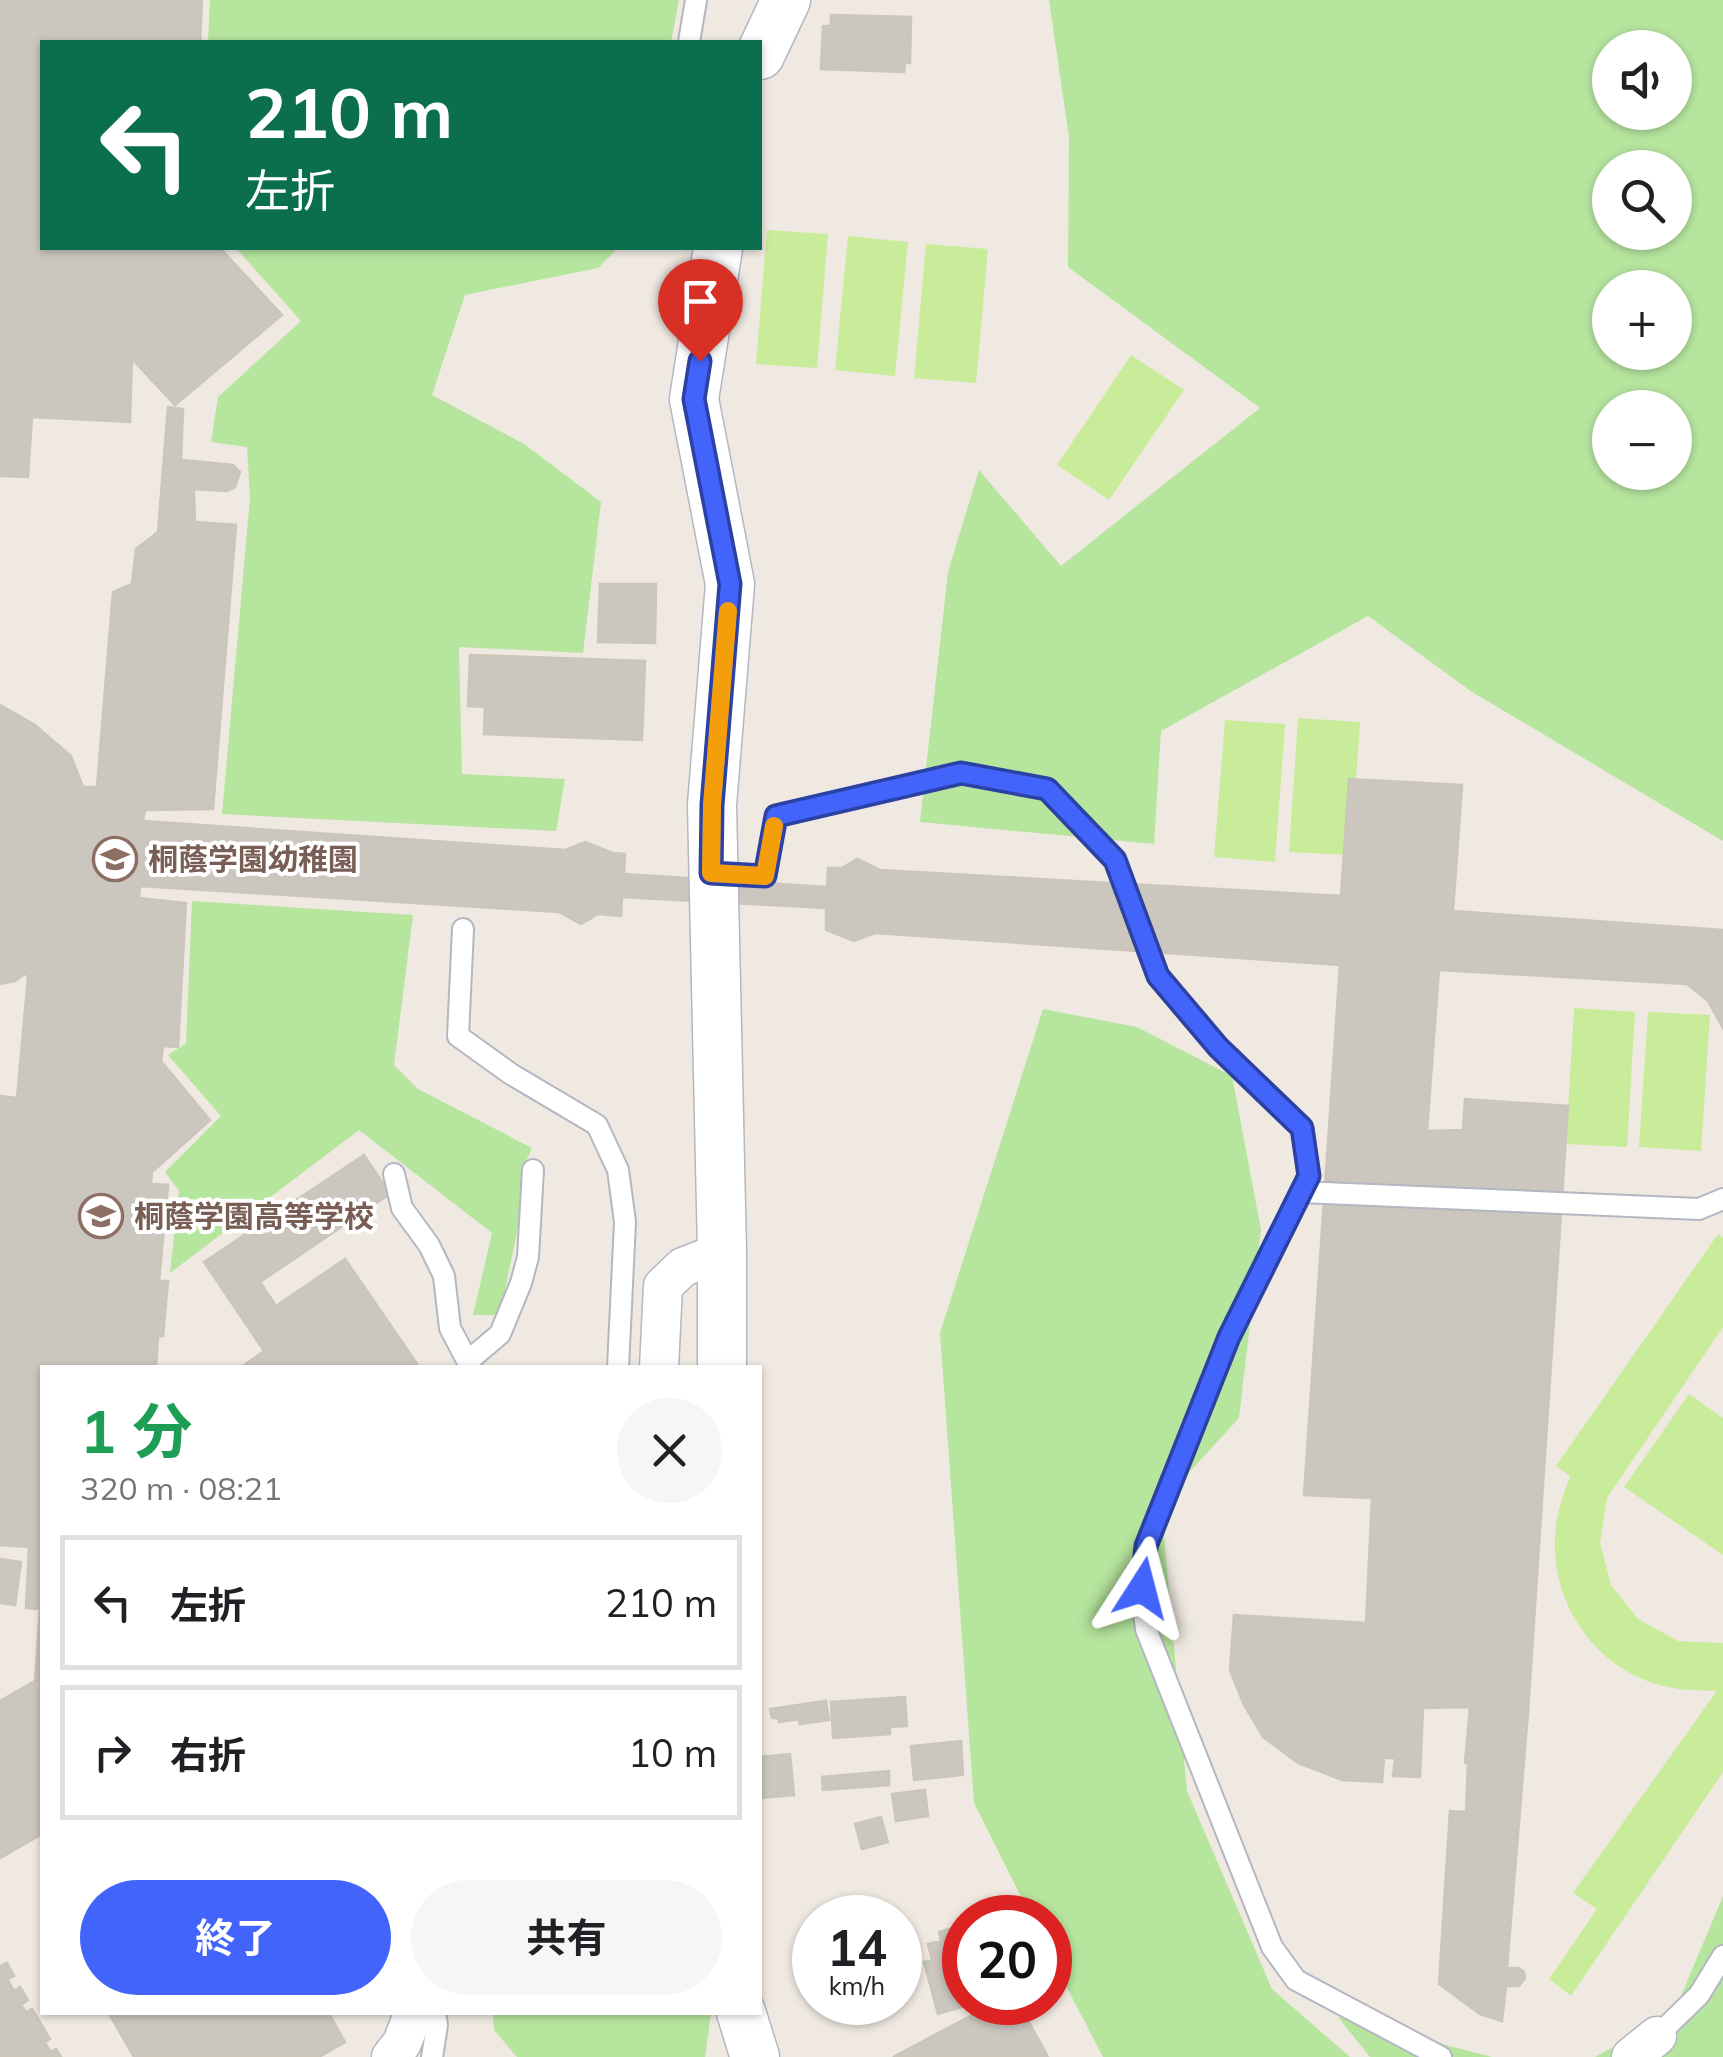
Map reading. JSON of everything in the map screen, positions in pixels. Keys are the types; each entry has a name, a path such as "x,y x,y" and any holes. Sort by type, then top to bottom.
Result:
{"street":[{"path":"762,51 786,0"},
{"path":"718,250 694,399 730,584 712,805 711,873 722,1365"},
{"path":"659,1365 662,1286 682,1267 722,1252"},
{"path":"391,2057 413,2015"},
{"path":"742,2015 755,2057"}],"lane":[{"path":"688,40 696,0"},
{"path":"711,873 765,876 776,816 961,773 1047,789 1115,860 1158,976 1218,1047 1302,1128 1309,1176 1229,1337 1146,1546 1142,1588 1146,1630 1272,1947 1296,1980 1442,2057"},
{"path":"463,929 458,1036 511,1074 598,1125 618,1170 625,1222 618,1365"},
{"path":"394,1174 402,1208 429,1245 444,1276 450,1328 470,1364 500,1334 521,1282 528,1256 533,1170"},
{"path":"1301,1192 1699,1209 1723,1199"},
{"path":"1644,2047 1698,1995 1723,1956"},
{"path":"432,2057 435,2015"}],"green space":[{"path":"210,0 679,0 671,40 208,40"},
{"path":"1049,0 1723,0 1723,841 1472,692 1368,616 1161,731 1154,844 920,822 948,572 979,470 1061,566 1260,408 1068,267 1069,137"},
{"path":"767,230 828,234 817,368 756,364"},
{"path":"848,236 908,242 895,376 835,370"},
{"path":"926,244 988,249 976,383 914,378"},
{"path":"238,250 616,250 598,268 465,295 432,395 524,444 601,502 583,653 459,647 462,774 565,779 556,831 222,814 250,498 247,447 211,442 218,397 301,321"},
{"path":"1131,355 1184,390 1109,500 1057,465"},
{"path":"1298,718 1360,722 1351,855 1289,852"},
{"path":"1225,720 1285,724 1275,862 1214,857"},
{"path":"192,901 413,915 394,1065 418,1089 532,1148 523,1167 533,1199 518,1227 500,1315 473,1315 492,1233 359,1130 170,1273 179,1191 165,1172 221,1116 168,1055 186,1043"},
{"path":"1574,1008 1635,1012 1627,1147 1566,1144"},
{"path":"1043,1009 1137,1027 1232,1076 1261,1230 1239,1418 1161,1503 1187,1791 1272,1989 1350,2057 1103,2057 1072,1997 1072,1895 1020,1895 974,1803 940,1333"},
{"path":"1648,1012 1710,1015 1701,1151 1639,1147"},
{"path":"1718,1234 1723,1238 1723,1327 1607,1498 1600,1543 1611,1585 1638,1619 1678,1641 1723,1643 1723,1772 1571,1996 1549,1979 1597,1909 1573,1893 1717,1691 1677,1689 1640,1678 1618,1665 1582,1630 1561,1586 1556,1561 1557,1521 1570,1476 1556,1466"},
{"path":"1689,1394 1723,1418 1723,1555 1624,1487"},
{"path":"1723,1896 1723,2057 1595,2057 1673,2015"},
{"path":"493,2015 711,2015 705,2057 517,2057 494,2030"},
{"path":"1338,2017 1492,2057 1370,2057"}],"building":[{"path":"0,0 202,0 200,40 40,40 40,250 222,250 282,315 175,405 132,359 130,422 32,417 28,477 0,476"},
{"path":"831,15 911,17 910,63 905,62 904,72 821,69 823,26 831,26"},
{"path":"168,407 183,409 181,460 233,465 240,472 235,487 227,491 194,489 195,522 236,525 213,809 145,810 143,821 565,850 585,842 625,854 624,874 827,887 828,868 842,868 857,859 880,870 1341,896 1349,779 1462,785 1453,911 1723,930 1723,1028 1708,1001 1687,984 1439,970 1427,1131 1463,1130 1465,1099 1568,1106 1507,1968 1518,1968 1525,1978 1519,1986 1506,1986 1502,2021 1480,2014 1439,1984 1450,1811 1466,1812 1470,1707 1423,1708 1420,1777 1393,1776 1395,1758 1384,1758 1382,1782 1342,1780 1298,1763 1263,1737 1230,1670 1234,1615 1366,1623 1372,1498 1304,1495 1340,965 875,933 854,941 826,930 826,908 622,897 621,916 598,914 581,924 559,912 140,886 139,898 186,903 178,1047 163,1046 161,1061 210,1120 152,1172 151,1184 168,1185 159,1281 168,1281 156,1365 40,1365 40,1609 26,1608 29,1547 0,1545 0,1096 17,1098 28,977 26,973 15,981 0,984 0,705 35,725 71,756 83,787 97,787 113,592 132,584 136,549 158,532"},
{"path":"600,584 656,584 655,643 598,642"},
{"path":"470,655 645,661 642,740 484,734 485,707 468,706"},
{"path":"364,1155 390,1194 260,1282 276,1306 345,1259 418,1365 244,1365 264,1351 204,1262"},
{"path":"0,1525 30,1527 29,1547 0,1545"},
{"path":"0,1559 21,1562 15,1605 0,1603"},
{"path":"40,1609 40,1835 0,1858 0,1701 35,1681"},
{"path":"905,1697 907,1726 890,1727 890,1734 833,1738 831,1702"},
{"path":"826,1701 829,1720 800,1724 799,1719 779,1722 772,1718 770,1709"},
{"path":"961,1741 963,1775 914,1780 911,1746"},
{"path":"790,1754 794,1795 762,1798 762,1757"},
{"path":"889,1771 889,1785 823,1790 822,1777"},
{"path":"925,1790 928,1816 896,1821 892,1794"},
{"path":"881,1817 888,1842 862,1849 855,1824"},
{"path":"942,1931 942,2013 938,2014 924,1962 932,1960 928,1944 941,1941"},
{"path":"7,1963 14,1976 7,1979 14,1991 20,1987 28,2000 21,2005 26,2012 32,2009 50,2039 45,2042 50,2052 56,2049 61,2057 0,2057 0,1966"},
{"path":"110,2015 330,2015 345,2042 319,2057 134,2057"},
{"path":"954,2025 1031,2025 1048,2057 893,2057"}],"slow traffic":[{"path":"728,611 712,805 711,873 765,876 774,826"}],"place":[{"name":"桐蔭学園幼稚園","path":"115,859"},
{"name":"桐蔭学園高等学校","path":"101,1216"}],"route":[{"path":"700,361 694,399 730,584 712,805 711,873 765,876 776,816 961,773 1047,789 1115,860 1158,976 1218,1047 1302,1128 1309,1176 1229,1337 1146,1546 1142,1588"}]}
